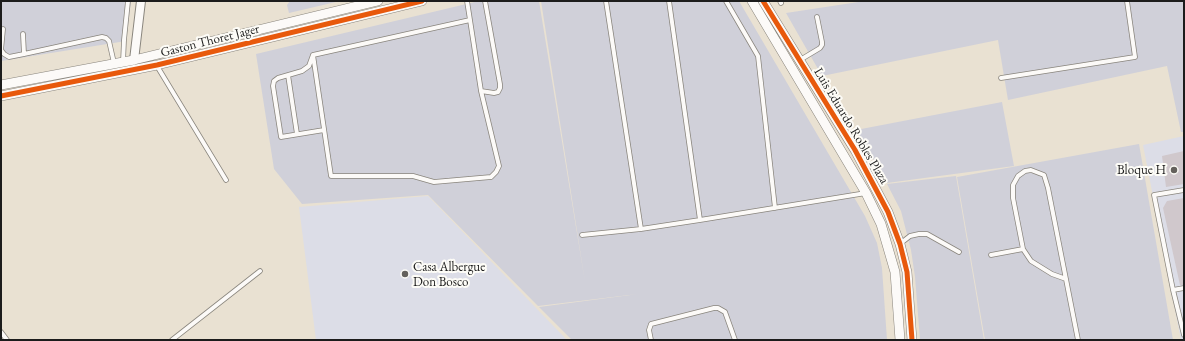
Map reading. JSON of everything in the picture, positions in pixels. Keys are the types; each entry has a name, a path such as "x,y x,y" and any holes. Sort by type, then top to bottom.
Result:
{"street":[{"path":"134,60 141,1"},
{"name":"Gaston Thoret Jager","path":"1,85 134,60 378,1"},
{"name":"Gaston Thoret Jager","path":"1,96 157,66 422,1"},
{"name":"Luis Eduardo Robles Plaza","path":"752,1 866,193 881,224 895,272 900,340"},
{"name":"Luis Eduardo Robles Plaza","path":"763,1 855,150 888,212 900,244 907,272 912,340"}],"lane":[{"path":"119,63 124,40 128,1"},
{"path":"313,55 331,176 413,176 434,182 491,177 496,172 498,166 481,90 467,1"},
{"path":"481,90 494,93 498,92 500,88 485,1"},
{"path":"606,1 641,228"},
{"path":"669,1 700,220"},
{"path":"726,1 758,56 775,208"},
{"path":"1001,78 1136,57 1127,1"},
{"path":"800,60 820,48 822,45 817,17"},
{"path":"313,55 470,20"},
{"path":"3,29 1,42 2,50 4,54 9,57 102,37 109,41 119,63"},
{"path":"23,34 24,54"},
{"path":"313,55 309,66 302,71 278,78 274,81 273,86 281,137 324,130"},
{"path":"157,66 226,180"},
{"path":"288,75 297,134"},
{"path":"1066,279 1052,274 1031,262 1023,249 1013,198 1013,185 1018,176 1025,171 1031,170 1044,175 1048,188 1066,279 1078,340"},
{"path":"1184,190 1154,195 1173,290 1184,335"},
{"path":"582,235 700,220 866,193"},
{"path":"900,244 910,236 927,234 959,252"},
{"path":"991,255 1023,249"},
{"path":"172,340 260,271"},
{"path":"1173,290 1184,288"},
{"path":"651,340 649,330 652,324 718,308 725,312 735,340"},
{"path":"1,332 7,340"}],"shaded area":[{"path":"1,1 131,1 126,41 1,61"},
{"path":"290,1 340,1 289,13 287,5"},
{"path":"479,1 539,1 585,282 541,1 739,1 865,216 877,243 882,268 887,340 572,340 539,307 638,294 538,306 428,195 302,204 274,169 256,54"},
{"path":"865,1 1184,1 1184,132 1181,132 1167,66 1008,100 998,40 822,76 786,13"},
{"path":"1002,102 1014,166 887,183 856,130"},
{"path":"1184,136 1184,340 1181,340 1143,145"},
{"path":"1139,144 1173,340 985,340 957,177"},
{"path":"956,176 984,340 920,340 915,277 911,250 901,211 887,184"},
{"name":"Casa Albergue Don Bosco","path":"428,196 567,340 316,340 299,207"}],"building":[{"name":"Bloque H","path":"1184,151 1184,184 1166,187 1162,156"},
{"path":"1184,198 1184,285 1180,285 1163,208 1167,201"}],"cycle path":[{"path":"1,96 157,65 422,1"},
{"path":"763,1 855,150 888,212 900,244 907,272 912,340"}],"place":[{"name":"Bloque H","path":"1174,170"},
{"name":"Casa Albergue Don Bosco","path":"405,274"}]}
